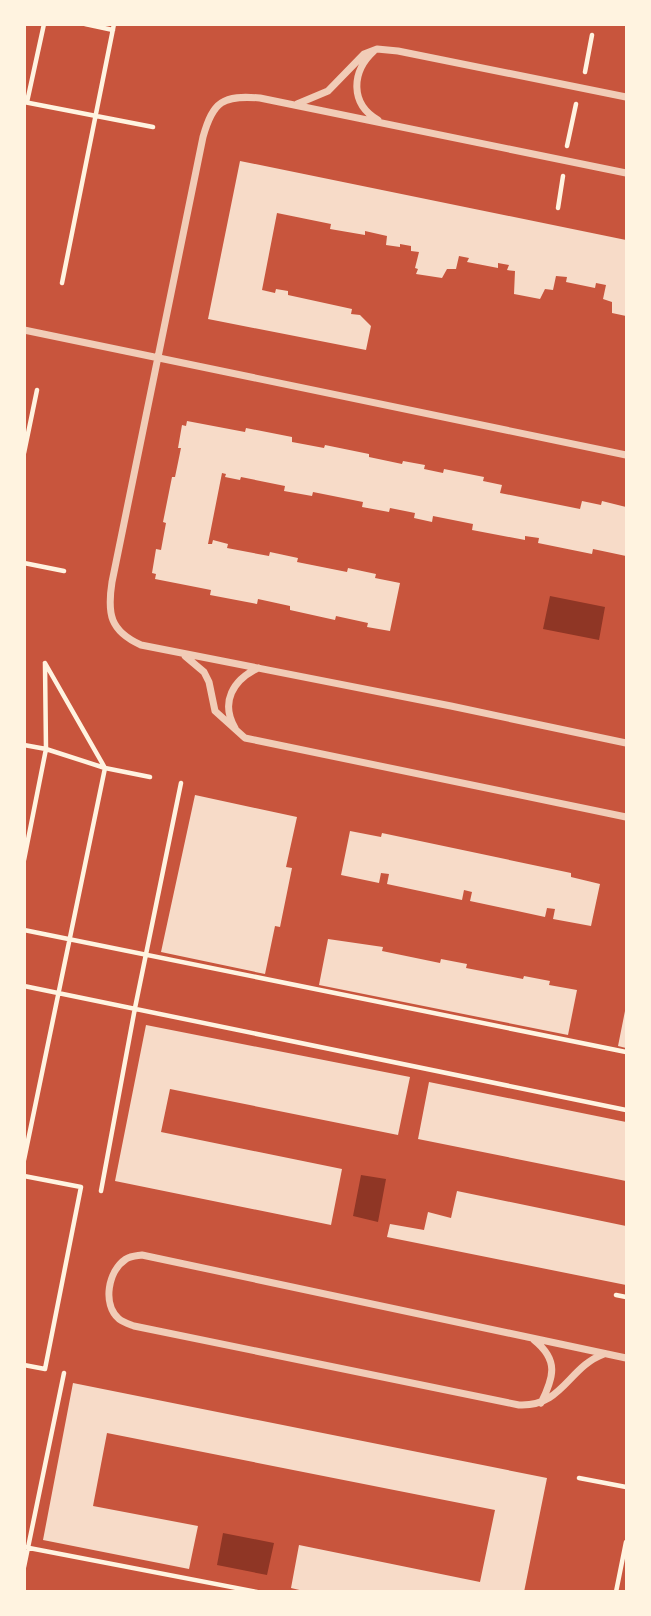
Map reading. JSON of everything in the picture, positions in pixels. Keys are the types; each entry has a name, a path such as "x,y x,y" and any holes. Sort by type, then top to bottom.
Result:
{"street":[{"path":"377,49 366,60 356,87 361,107 384,123"},
{"path":"293,105 328,91 364,54 377,49 626,97"},
{"path":"626,173 260,98 237,96 226,99 214,111 205,130 112,582 110,610 119,633 141,645 626,743"},
{"path":"24,330 626,455"},
{"path":"185,655 204,673 209,682 215,710 237,732 254,740 626,817"},
{"path":"237,732 229,715 232,689 247,673 259,667"},
{"path":"604,1354 583,1365 561,1391 541,1402 519,1405 134,1326 120,1320 111,1309 109,1297 116,1270 123,1261 142,1255 626,1358"},
{"path":"531,1337 544,1348 551,1359 553,1371 541,1402"}],"path":[{"path":"44,24 26,102 153,127"},
{"path":"62,283 113,27 85,24"},
{"path":"558,208 574,109 582,88 592,35"},
{"path":"24,453 37,390"},
{"path":"24,563 64,571"},
{"path":"24,860 46,749 45,663 105,768 24,1160"},
{"path":"24,745 46,749 105,768 150,777"},
{"path":"101,1191 181,783"},
{"path":"24,930 626,1052"},
{"path":"24,986 626,1110"},
{"path":"24,1176 81,1187 45,1369 24,1365"},
{"path":"615,1295 626,1297"},
{"path":"24,1567 64,1374"},
{"path":"579,1478 626,1487"},
{"path":"616,1591 626,1542"},
{"path":"27,1547 257,1591"}],"shaded area":[{"path":"550,596 605,607 599,640 543,629"},
{"path":"361,1175 386,1179 378,1222 353,1216"},
{"path":"223,1533 274,1543 267,1575 217,1565"}],"building":[{"path":"240,161 626,240 626,316 612,313 612,302 603,299 606,285 596,283 595,288 566,282 567,277 556,276 553,290 545,289 540,299 514,294 515,271 507,270 509,265 498,263 498,268 467,262 469,258 459,256 456,269 447,269 442,278 416,274 419,252 411,251 411,246 386,245 387,236 365,231 365,235 330,229 331,224 277,213 262,290 275,293 276,289 288,291 288,295 352,309 351,314 360,315 371,326 366,350 208,319"},
{"path":"187,421 245,432 246,428 292,437 292,442 324,448 325,445 402,464 403,461 425,465 424,469 443,473 444,469 484,477 483,481 502,485 500,493 580,509 582,501 601,505 602,501 626,507 626,556 593,549 592,554 538,543 539,538 525,536 525,540 472,530 473,524 433,516 432,522 414,518 415,513 390,508 389,512 362,507 363,502 313,492 312,496 284,491 285,486 241,477 240,480 225,477 226,474 222,473 208,544 212,544 213,540 228,544 227,548 269,556 270,552 298,558 297,562 347,572 348,568 376,574 375,578 400,583 390,631 367,627 368,623 336,616 335,620 290,610 290,606 258,599 257,604 210,595 211,590 155,579 156,574 152,573 156,549 161,550 166,523 163,522 181,448 178,448 182,425 186,426"},
{"path":"195,795 297,817 286,867 292,868 280,927 275,926 265,974 161,952"},
{"path":"350,831 381,837 382,833 571,873 571,877 600,884 591,926 553,919 555,909 547,908 545,917 470,901 472,892 464,890 462,900 387,884 389,874 381,873 379,883 341,875"},
{"path":"328,939 383,947 382,951 440,963 441,959 467,964 466,968 523,979 524,976 550,981 549,985 577,990 568,1035 319,985"},
{"path":"626,1011 626,1048 618,1046"},
{"path":"146,1025 410,1077 398,1135 170,1089 161,1132 342,1169 331,1225 115,1181"},
{"path":"429,1082 626,1122 626,1181 418,1139"},
{"path":"457,1191 626,1226 626,1285 387,1237 390,1224 424,1230 428,1212 451,1218"},
{"path":"73,1383 547,1478 524,1592 308,1592 291,1588 299,1545 480,1582 495,1510 107,1433 93,1506 198,1526 189,1569 43,1540"}]}
